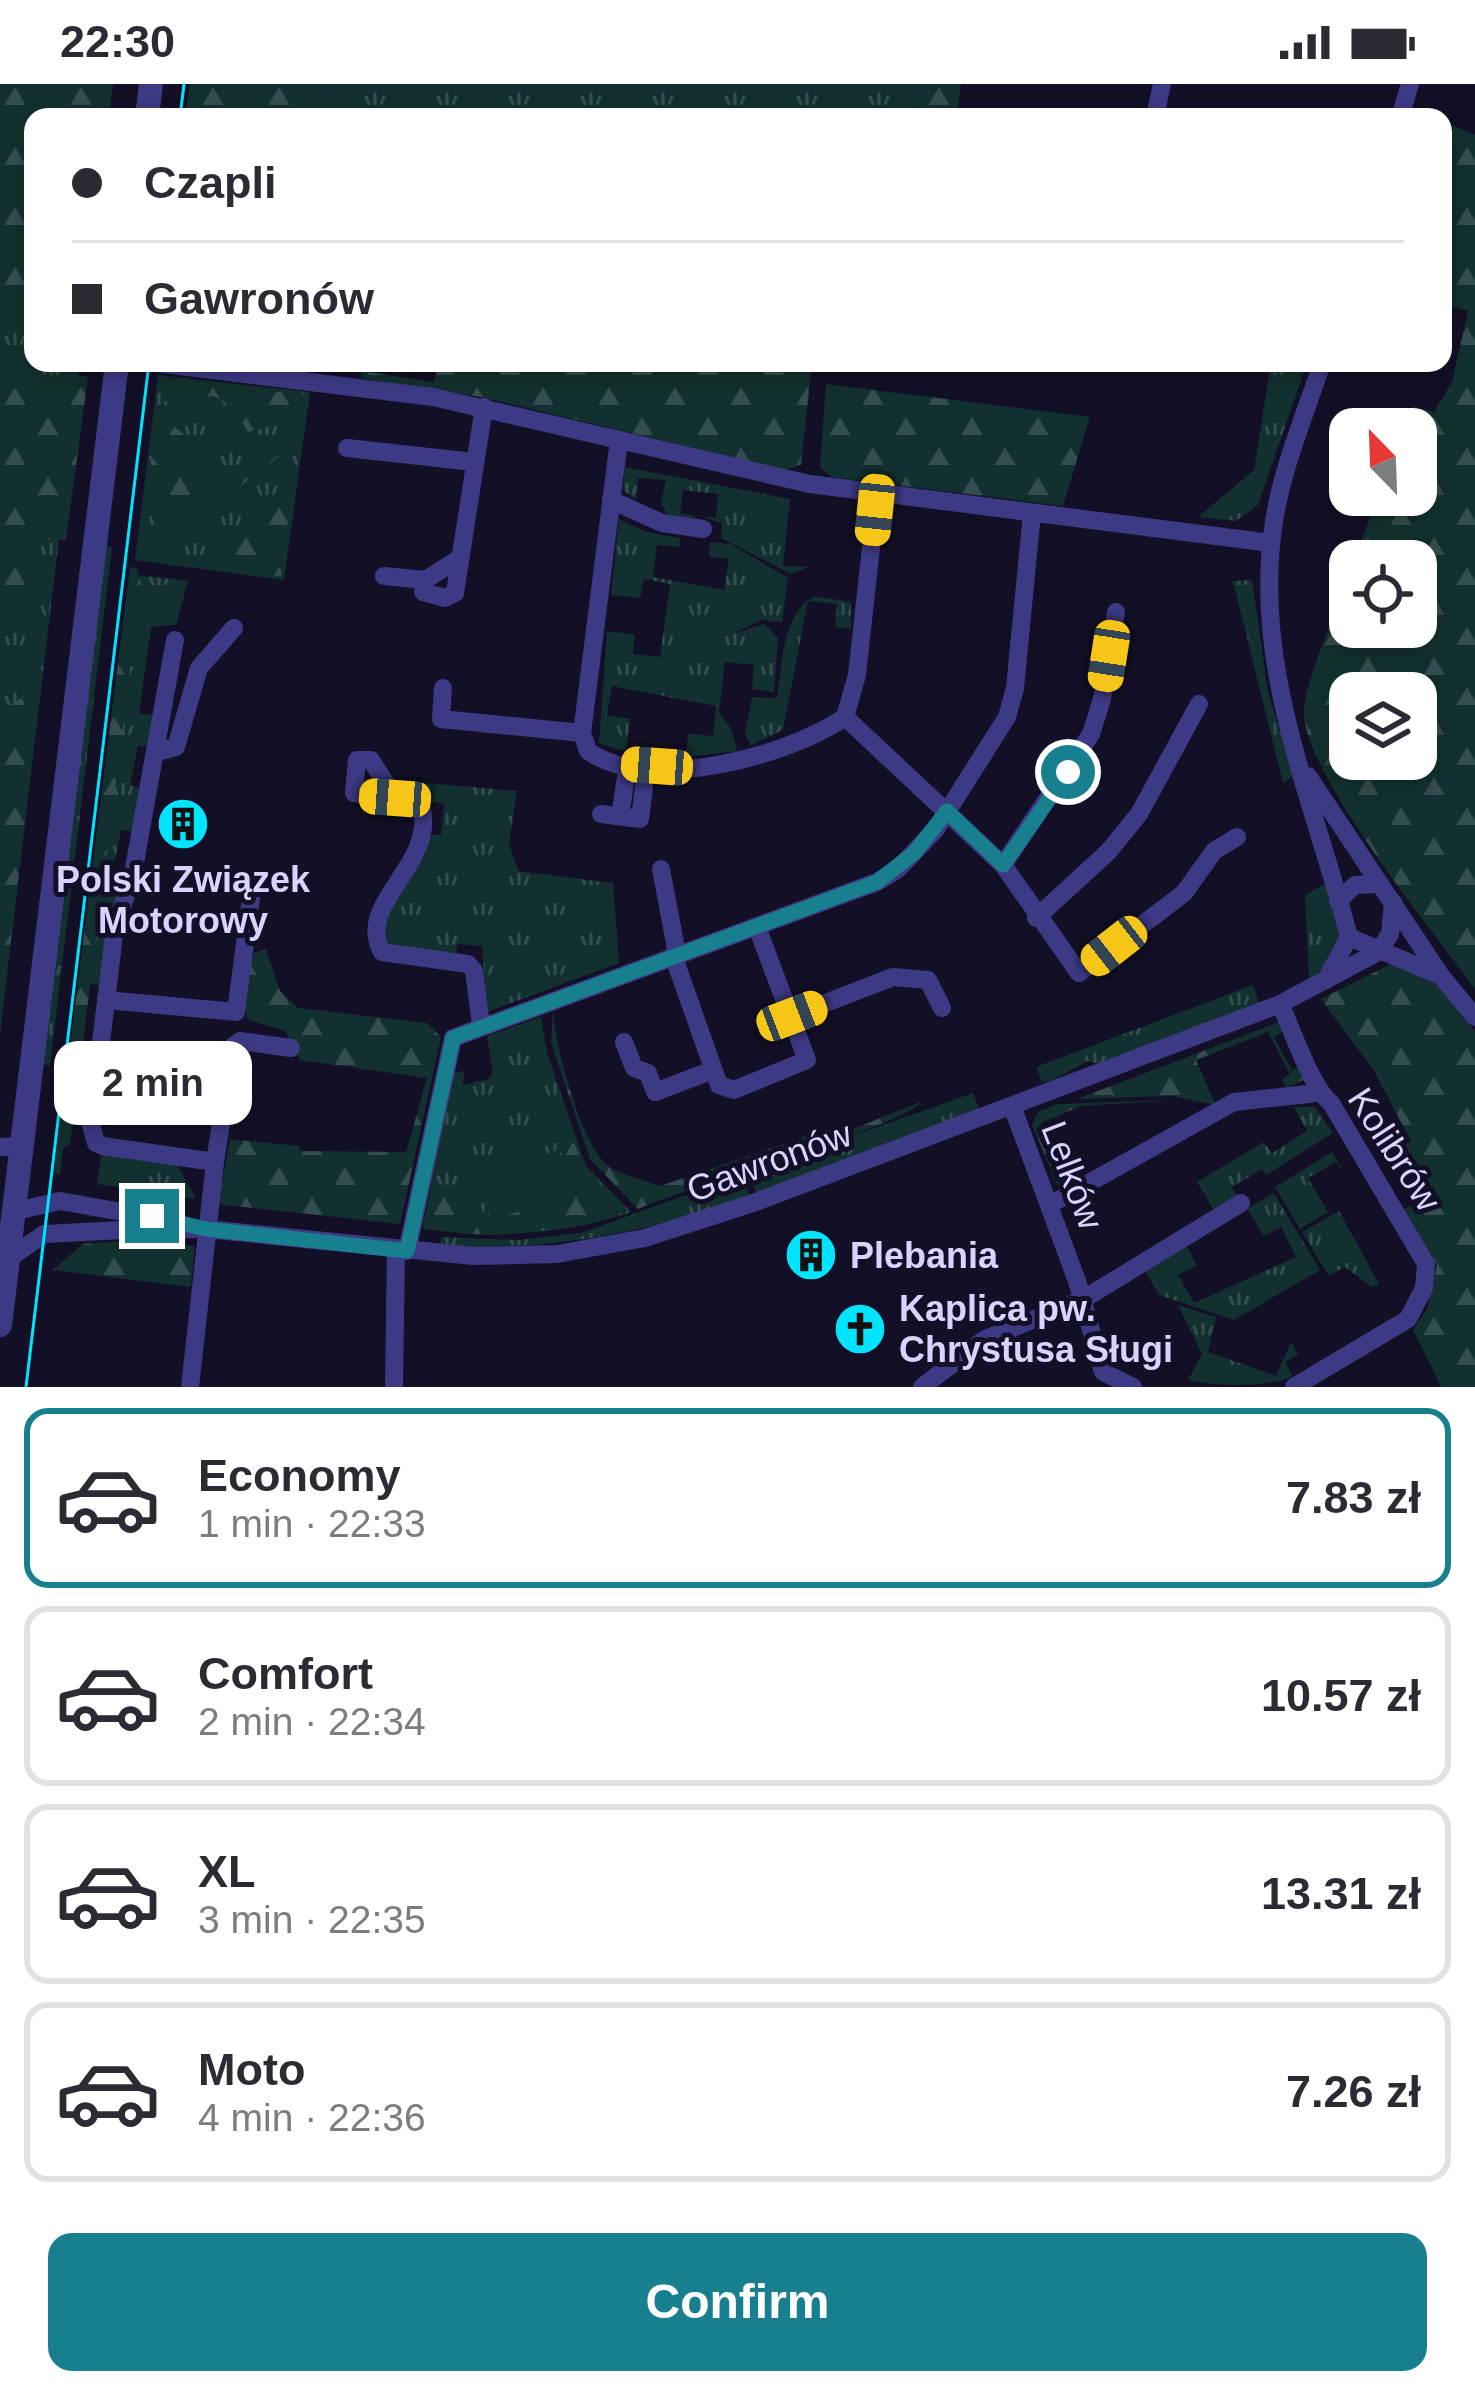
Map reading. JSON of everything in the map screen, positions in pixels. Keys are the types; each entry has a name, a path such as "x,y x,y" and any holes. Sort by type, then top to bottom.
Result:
{"street":[{"path":"0,1325 13,1205 9,1146 115,372"},
{"path":"236,372 484,406 760,475 1271,543"},
{"path":"353,385 357,372"},
{"path":"1319,372 1279,497 1271,543 1271,645 1349,937 1326,980"},
{"path":"460,558 425,580 422,587 427,595 450,597 460,558 484,406"},
{"path":"619,440 582,733 588,751 628,764 718,768 808,738 845,717 857,674 877,494"},
{"path":"347,448 474,462"},
{"path":"611,500 662,523 703,529"},
{"path":"394,1387 401,1250 453,1038 877,882 914,853 994,741 1012,702 1032,513"},
{"path":"384,576 425,580"},
{"path":"1003,865 1091,734 1102,700 1116,612"},
{"path":"158,752 176,747 184,704 204,662 234,628"},
{"path":"204,662 174,644 158,752 126,906 114,935 91,1125 96,1142 215,1162"},
{"path":"443,688 441,719 582,733"},
{"path":"1036,919 1108,852 1139,814 1199,704"},
{"path":"845,717 1003,865 1036,919 1079,973 1184,892 1214,851 1237,837"},
{"path":"1299,762 1441,976 1475,1018"},
{"path":"628,764 611,815 640,819 644,787"},
{"path":"395,798 422,809 426,826 417,858 380,910 377,944 382,952 468,964 474,971 481,1025"},
{"path":"661,869 675,955 713,1070 725,1090 807,1060 757,927"},
{"path":"106,1000 236,1012 254,883"},
{"path":"1338,901 1355,885 1379,884"},
{"path":"1378,952 1390,934 1393,902"},
{"path":"1349,937 1441,976"},
{"name":"Gawronów","path":"44,1234 207,1237 514,1256 645,1238 722,1215 1280,1004 1378,952"},
{"path":"792,1016 908,976 928,980 942,1008"},
{"name":"Kolibrów","path":"1280,1004 1310,1063 1317,1093 1331,1103 1426,1264 1424,1288 1408,1319 1294,1387"},
{"path":"190,1387 215,1162 236,1042 291,1048"},
{"path":"624,1042 634,1068 648,1073 663,1113"},
{"path":"655,1092 713,1070"},
{"name":"Kolibrów","path":"1051,1204 1234,1102 1317,1093"},
{"name":"Lelków","path":"1012,1106 1082,1300 1100,1379 1132,1387"},
{"name":"Gawronów","path":"13,1205 49,1201 207,1237"},
{"path":"922,1387 985,1339 1082,1300 1241,1203"},
{"path":"8,1259 44,1234 13,1205"}],"green space":[{"path":"0,84 113,84 110,108 24,108 24,372 79,372 0,1033"},
{"path":"0,84 113,84 109,108 24,108 24,305 0,304"},
{"path":"190,84 326,84 332,108 186,108"},
{"path":"326,84 911,84 915,108 332,108"},
{"path":"911,84 961,84 958,108 915,108"},
{"path":"1452,125 1475,135 1475,989 1348,813 1325,774 1310,740 1304,713 1329,628 1329,648 1437,648 1437,540 1362,540 1370,516 1437,516 1436,408 1452,382 1468,311 1452,307"},
{"path":"362,372 369,372 434,382 437,372 811,372 801,465 786,470 481,397 361,378"},
{"path":"1270,372 1304,372 1258,505 1236,521 1198,517 1254,470"},
{"path":"68,373 88,377 66,540 30,539 23,623 0,583 0,389 45,389"},
{"path":"158,375 310,392 284,580 135,560"},
{"path":"161,379 306,395 300,440 181,532 158,525 149,508 161,421 187,438 204,485 219,493 283,453 290,435 282,423 248,432 233,406 213,396 161,402"},
{"path":"826,384 1090,417 1063,506 832,477 820,468"},
{"path":"625,467 790,499 783,566 808,567 791,574 721,538 722,523 703,517 716,518 718,494 683,490 680,513 695,516 694,524 669,519 661,502 666,480 638,478 636,500 623,490"},
{"path":"292,490 281,576 228,571 207,556 205,547 236,533 270,500"},
{"path":"619,519 646,532 680,538 679,547 657,545 653,577 724,590 729,559 709,556 710,542 731,544 788,578 782,622 761,620 730,635 764,624 778,638 774,692 752,689 754,665 725,662 719,713 732,730 737,751 686,757 688,734 713,736 716,706 612,686 607,715 630,719 626,752 599,743 607,631 635,635 633,654 660,657 670,584 644,579 640,598 611,595"},
{"path":"103,545 112,547 50,1066 41,1064"},
{"path":"130,567 137,568 141,583 70,1144 63,1148 60,1175 54,1173"},
{"path":"136,575 188,581 176,625 151,627 139,713 159,717 150,747 138,746 130,785 142,788 133,831 121,830 113,870 125,873 100,985 89,984 141,583"},
{"path":"1252,580 1268,692 1294,776 1283,783 1233,581"},
{"path":"814,596 851,602 851,629 835,627 837,604 808,601 783,730 751,745 745,735 752,697 777,698 789,628 803,604"},
{"path":"41,685 0,1033 0,712"},
{"path":"425,783 517,791 509,843 518,871 613,883 619,963 487,1012 482,946 457,944 456,954 388,945 382,918 425,856 429,835 441,835 444,804 432,802 433,791 424,789"},
{"path":"1326,883 1341,933 1322,972 1309,980 1305,895"},
{"path":"266,949 280,991 298,1008 427,1023 441,1037 400,1224 218,1204 230,1139 299,1146 300,1151 406,1152 427,1078 300,1060 285,1031 249,1020 244,1005 246,978 254,953"},
{"path":"1389,965 1409,967 1437,980 1475,1032 1475,1387 1441,1387 1413,1330 1427,1309 1437,1264 1403,1211 1414,1203 1386,1155 1411,1141 1374,1071 1321,999"},
{"path":"1253,985 1259,1003 1099,1064 1088,1061 1042,1082 1036,1067"},
{"path":"553,1007 570,1091 597,1153 612,1169 660,1186 819,1132 828,1139 923,1101 876,1126 638,1209 590,1159 551,1043"},
{"path":"541,1017 547,1053 586,1166 631,1212 580,1226 528,1232 423,1229 451,1073 465,1071 462,1085 489,1079 493,1072 487,1036"},
{"path":"1279,1022 1284,1031 1274,1037 1292,1070 1302,1065 1308,1078 1286,1088 1282,1079 1290,1074 1268,1032 1196,1060 1216,1105 1172,1096 1077,1099"},
{"path":"973,1093 980,1111 757,1195 749,1173"},
{"path":"1173,1100 1082,1106 1041,1123 1077,1184 1060,1191 1032,1125 1038,1112 1057,1104"},
{"path":"1294,1107 1315,1107 1333,1133 1266,1175 1262,1169 1232,1187 1239,1202 1217,1215 1197,1182 1264,1142 1272,1153 1307,1131"},
{"path":"568,1131 585,1166 628,1211 581,1224 496,1235 444,1231 422,1224 436,1185 469,1188 490,1221 571,1194 560,1148"},
{"path":"557,1150 571,1190 491,1219 476,1179"},
{"path":"102,1151 176,1163 196,1199 97,1184"},
{"path":"1332,1152 1345,1173 1336,1162 1308,1178 1328,1212 1300,1229 1275,1187"},
{"path":"741,1175 750,1197 636,1229 520,1246 441,1246 441,1237 518,1240 581,1233"},
{"path":"1274,1193 1320,1270 1234,1320 1159,1295 1145,1271 1186,1246 1197,1265 1178,1275 1194,1303 1296,1257 1281,1227 1264,1236 1247,1209"},
{"path":"1339,1211 1379,1284 1372,1287 1345,1267 1329,1276 1302,1232"},
{"path":"138,1240 195,1246 191,1287 53,1270 83,1244"},
{"path":"1178,1305 1216,1317 1208,1352 1276,1376 1291,1342 1298,1354 1285,1362 1293,1377 1242,1385 1188,1380 1202,1354"}],"tram line":[{"path":"181,108 184,84"},
{"path":"26,1387 148,372"}],"place":[{"name":"Polski Związek Motorowy","path":"183,824"},
{"name":"Plebania","path":"811,1255"},
{"name":"Kaplica pw. Chrystusa Sługi","path":"860,1329"}],"route":[{"path":"152,1216 206,1229 407,1251 453,1038 877,882 914,853 947,811 1003,865 1068,772"}]}
